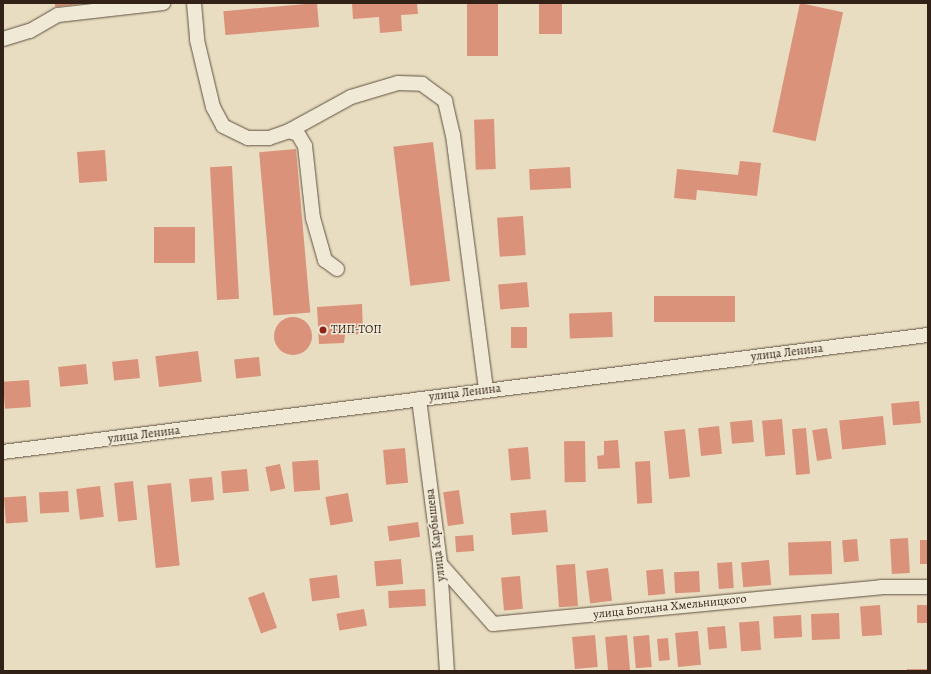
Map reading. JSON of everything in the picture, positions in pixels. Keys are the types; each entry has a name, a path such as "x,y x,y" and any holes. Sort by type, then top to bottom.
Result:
{"street":[{"path":"3,39 30,31 58,15 163,3"},
{"path":"194,3 205,78 213,108 223,126 248,138 268,138 289,131 351,97 398,83 422,84 445,102 453,135 486,390"},
{"path":"289,131 298,134 305,146 313,218 325,260 336,269"},
{"name":"улица Ленина","path":"3,452 928,335"},
{"name":"улица Карбышева","path":"419,399 440,564 447,671"},
{"name":"улица Богдана Хмельницкого","path":"440,564 493,624 881,587 928,587"}],"building":[{"path":"55,3 80,3 80,4 55,7"},
{"path":"317,3 319,27 225,35 223,11"},
{"path":"352,3 417,3 418,14 401,15 402,31 380,33 379,17 353,19"},
{"path":"467,3 498,3 498,56 467,56"},
{"path":"539,3 562,3 562,34 539,34"},
{"path":"800,3 843,12 816,141 773,132"},
{"path":"494,119 496,169 476,170 474,120"},
{"path":"433,142 450,281 410,286 393,147"},
{"path":"296,149 310,312 273,316 259,152"},
{"path":"105,150 107,181 79,183 77,152"},
{"path":"740,161 761,163 757,196 697,190 696,200 674,198 677,169 738,175"},
{"path":"232,166 239,299 217,300 210,167"},
{"path":"570,167 571,188 530,190 529,169"},
{"path":"523,216 526,255 500,257 497,218"},
{"path":"154,227 195,227 195,263 154,263"},
{"path":"527,282 529,307 500,309 498,285"},
{"path":"654,296 735,296 735,322 654,322"},
{"path":"362,304 363,334 345,335 344,343 319,344 317,307"},
{"path":"612,312 613,337 570,338 569,314"},
{"path":"293,317 306,323 312,336 306,349 293,355 280,349 274,336 280,323"},
{"path":"511,327 527,327 527,348 511,348"},
{"path":"198,351 202,382 159,387 155,356"},
{"path":"259,357 261,376 236,379 234,360"},
{"path":"138,359 140,378 114,381 112,362"},
{"path":"86,364 88,384 60,387 58,367"},
{"path":"29,380 31,407 5,409 3,382"},
{"path":"919,401 921,423 893,425 891,403"},
{"path":"883,416 886,445 842,449 839,421"},
{"path":"782,419 785,455 765,457 762,421"},
{"path":"752,420 754,442 732,444 730,422"},
{"path":"719,426 722,454 701,456 698,428"},
{"path":"806,428 810,474 796,475 792,429"},
{"path":"827,428 832,459 817,461 812,430"},
{"path":"685,429 690,477 669,479 664,431"},
{"path":"618,440 620,468 598,469 597,456 604,455 604,441"},
{"path":"564,441 585,441 586,482 565,482"},
{"path":"528,447 531,479 511,481 508,449"},
{"path":"405,448 408,483 386,485 383,450"},
{"path":"318,460 320,490 294,492 292,462"},
{"path":"650,461 652,503 637,504 635,462"},
{"path":"280,464 285,488 271,492 265,467"},
{"path":"247,469 249,491 223,493 221,471"},
{"path":"212,477 214,500 191,502 189,479"},
{"path":"133,481 137,520 118,522 114,483"},
{"path":"171,483 180,566 156,568 147,486"},
{"path":"100,486 104,517 80,520 76,489"},
{"path":"459,490 464,524 448,526 443,492"},
{"path":"68,491 69,512 40,513 39,493"},
{"path":"348,493 353,522 330,526 325,497"},
{"path":"26,496 28,522 6,523 4,498"},
{"path":"546,510 548,532 512,535 510,513"},
{"path":"418,522 420,537 389,541 387,526"},
{"path":"473,535 474,551 456,552 455,536"},
{"path":"908,538 910,573 892,574 890,539"},
{"path":"857,539 859,561 844,562 842,540"},
{"path":"920,540 928,540 928,564 920,564"},
{"path":"831,541 832,574 789,575 788,543"},
{"path":"401,559 403,584 376,586 374,561"},
{"path":"769,560 771,585 743,587 741,562"},
{"path":"732,562 734,588 719,589 717,563"},
{"path":"575,564 578,606 559,607 556,565"},
{"path":"608,568 612,601 590,603 586,571"},
{"path":"663,569 665,594 648,595 646,570"},
{"path":"699,571 700,592 675,593 674,572"},
{"path":"337,575 340,598 312,601 309,578"},
{"path":"520,576 523,609 504,611 501,578"},
{"path":"425,589 426,606 389,608 388,591"},
{"path":"264,592 277,628 261,634 248,598"},
{"path":"880,605 882,635 862,636 860,606"},
{"path":"917,605 928,605 928,623 917,623"},
{"path":"364,609 367,626 339,631 336,614"},
{"path":"839,613 840,639 812,640 811,614"},
{"path":"801,615 802,637 774,638 773,616"},
{"path":"759,621 761,650 741,651 739,622"},
{"path":"725,626 727,648 709,649 707,628"},
{"path":"698,631 701,665 678,667 675,633"},
{"path":"595,635 598,667 575,669 572,637"},
{"path":"627,635 630,671 608,671 605,637"},
{"path":"649,635 652,667 636,668 633,636"},
{"path":"668,638 670,660 659,661 657,639"},
{"path":"907,669 928,669 928,671 907,671"}],"place":[{"name":"ТИП-ТОП","path":"323,330"}]}
